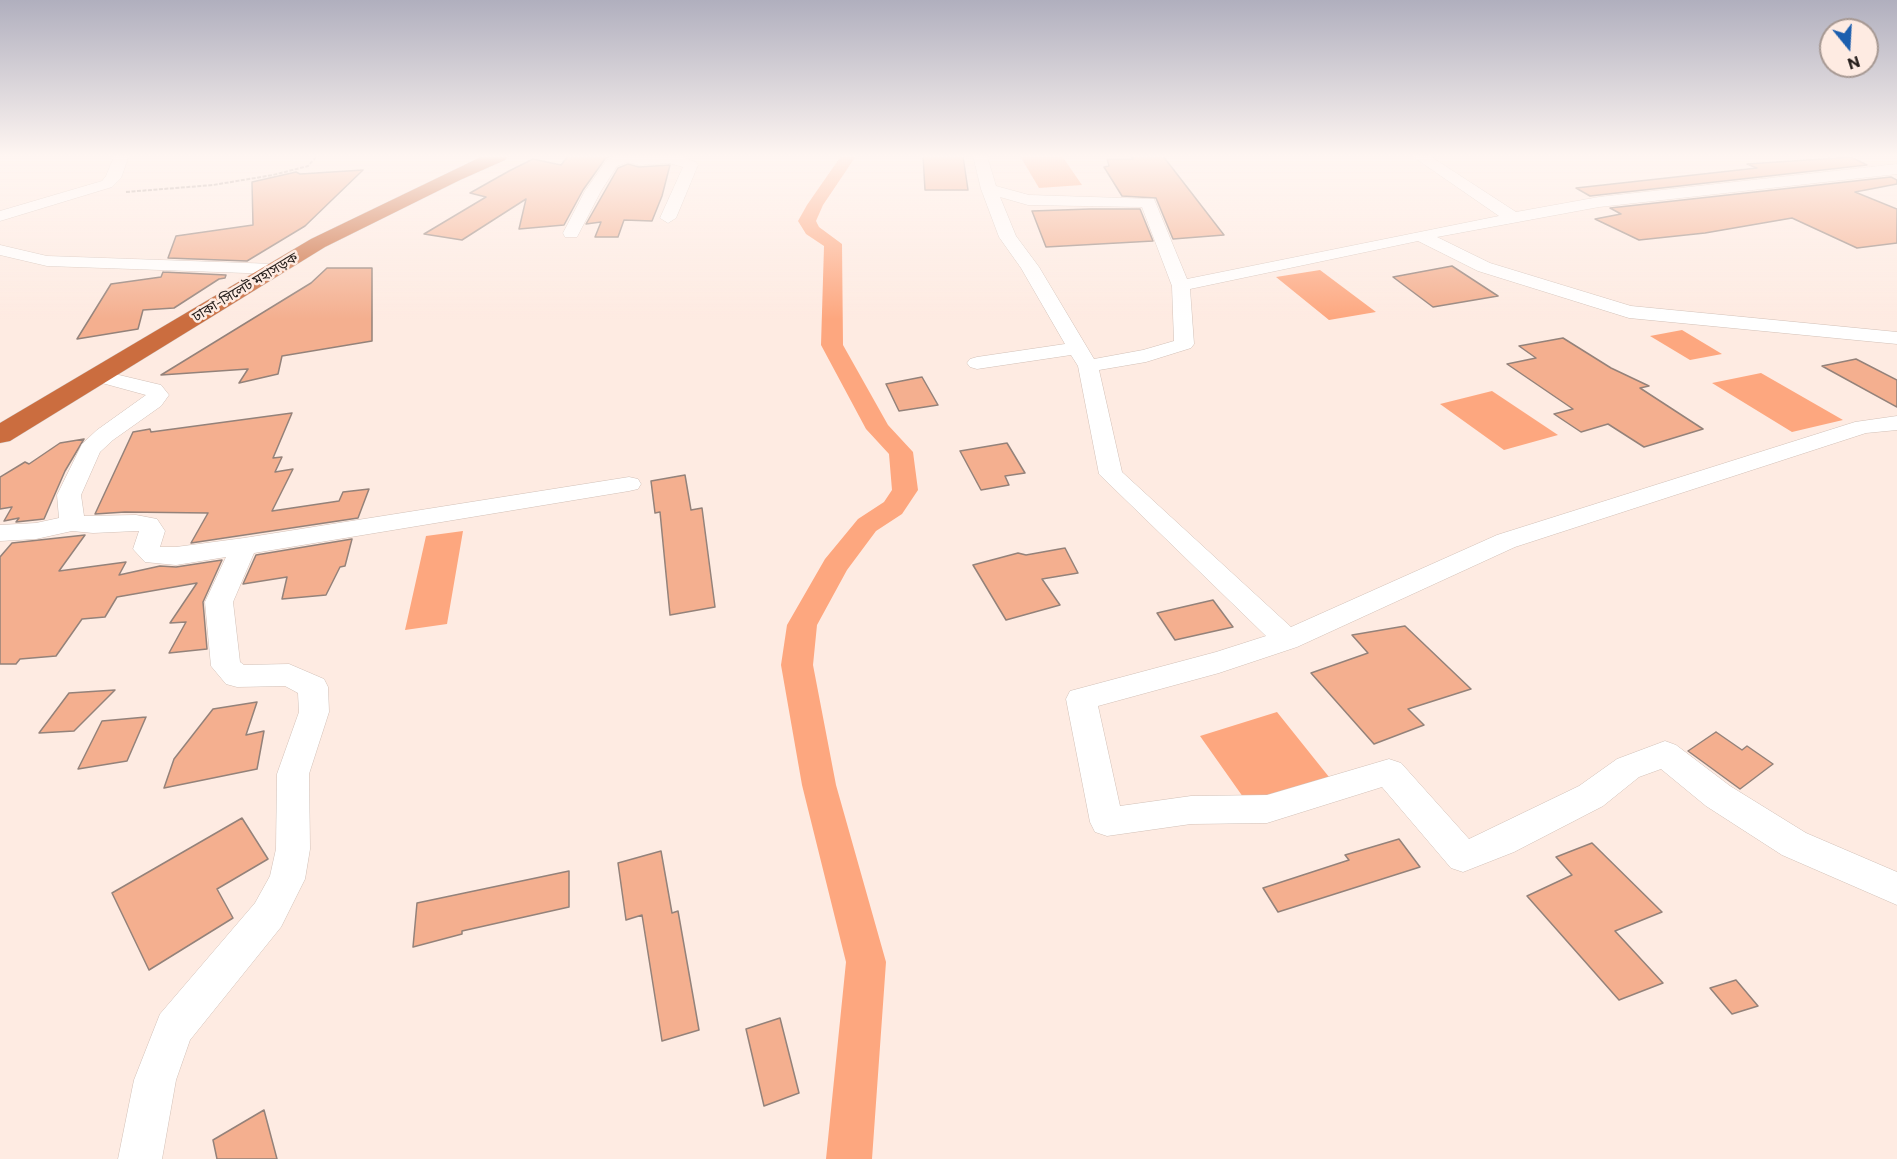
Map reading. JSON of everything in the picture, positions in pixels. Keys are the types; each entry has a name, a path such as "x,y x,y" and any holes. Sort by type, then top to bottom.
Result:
{"highway":[{"name":"ঢাকা-সিলেট মহাসড়ক","path":"0,435 318,243 384,210"}],"street":[{"path":"0,216 20,210"},
{"path":"571,232 583,210"},
{"path":"668,218 671,210"},
{"path":"997,210 1008,237 1030,267 1083,357 1111,474 1287,640"},
{"path":"977,363 1146,356 1184,344 1181,286 1151,210"},
{"path":"1500,210 1512,218"},
{"path":"1181,286 1420,235 1555,210"},
{"path":"1420,235 1484,267 1629,312 1897,338"},
{"path":"0,250 47,261 275,269"},
{"path":"72,523 69,495 90,449 158,395 153,390 98,376"},
{"path":"1897,423 1863,427 1506,541 1287,640 1219,662 1081,699 1107,822 1191,810 1267,808 1389,772 1464,857 1502,841 1591,796 1628,768 1665,754 1718,796 1794,844 1897,889"},
{"path":"0,533 36,531 72,523 93,525 136,523 148,525 152,531 146,549 154,556 176,556 629,484"},
{"path":"140,1159 155,1080 174,1028 268,915 287,879 293,849 293,774 314,712 314,687 289,675 237,676 226,666 219,602 244,546"}],"shaded area":[{"path":"1320,270 1376,312 1329,320 1276,277"},
{"path":"1682,330 1722,354 1690,360 1650,336"},
{"path":"1761,373 1843,420 1792,432 1712,383"},
{"path":"1492,391 1558,435 1504,450 1440,404"},
{"path":"463,531 447,624 405,630 426,536"},
{"path":"1277,712 1329,777 1248,804 1200,736"}],"building":[{"path":"253,210 321,210 305,226 247,261 168,258 176,236 253,225"},
{"path":"464,210 509,210 462,240 424,234"},
{"path":"523,210 572,210 564,225 519,229"},
{"path":"594,210 656,210 652,221 624,220 618,237 595,237 601,222 586,224"},
{"path":"1140,210 1153,241 1046,247 1032,211"},
{"path":"1161,210 1205,210 1224,235 1173,239"},
{"path":"1614,210 1897,210 1897,243 1857,248 1792,218 1705,233 1639,240 1595,219 1621,214"},
{"path":"1452,266 1498,296 1433,307 1393,277"},
{"path":"327,268 372,268 372,341 282,356 278,374 239,383 248,369 161,375 311,283"},
{"path":"163,272 226,275 225,278 219,279 174,308 143,310 138,329 77,339 111,284 161,277"},
{"path":"1563,338 1611,368 1649,386 1640,388 1703,429 1644,447 1608,424 1581,432 1554,414 1573,409 1507,364 1536,358 1519,346"},
{"path":"1856,359 1897,380 1897,407 1822,366"},
{"path":"922,377 938,405 899,411 886,384"},
{"path":"292,413 273,458 282,457 275,472 293,469 272,511 339,501 343,492 369,489 358,518 191,543 208,513 95,514 133,432 150,429 151,432"},
{"path":"84,439 65,471 44,519 16,522 19,518 4,521 12,507 0,509 0,477 25,462 29,464 60,443"},
{"path":"1007,443 1025,473 1005,476 1009,485 981,490 960,451"},
{"path":"685,475 691,510 702,508 715,607 670,615 660,512 655,513 651,481"},
{"path":"85,535 59,571 126,562 119,575 160,566 176,567 222,560 203,602 207,649 169,653 186,622 170,623 197,583 117,597 105,617 82,619 56,656 20,659 16,664 0,664 0,557 12,543"},
{"path":"352,539 345,566 340,567 326,595 282,599 287,577 243,584 256,555"},
{"path":"1065,548 1078,573 1042,579 1060,605 1006,620 973,565 1018,553 1026,555"},
{"path":"1213,600 1233,627 1175,640 1157,613"},
{"path":"1405,626 1471,689 1408,709 1424,725 1374,744 1311,673 1368,653 1352,635"},
{"path":"115,690 74,731 39,733 69,693"},
{"path":"257,702 246,735 264,731 257,769 164,788 174,759 213,709"},
{"path":"146,717 127,761 78,769 102,721"},
{"path":"1716,732 1742,750 1747,746 1773,764 1740,789 1688,751"},
{"path":"242,818 268,859 217,889 233,918 149,970 112,893"},
{"path":"1399,839 1420,867 1278,912 1263,888 1349,860 1345,855"},
{"path":"1592,843 1662,912 1615,931 1663,983 1619,1000 1527,896 1572,875 1556,857"},
{"path":"661,851 672,913 678,911 699,1030 662,1041 642,915 626,920 618,863"},
{"path":"569,871 569,907 462,931 462,934 413,947 417,903"},
{"path":"1736,980 1758,1006 1732,1014 1710,988"},
{"path":"780,1018 799,1093 764,1106 746,1029"},
{"path":"264,1110 277,1159 217,1159 213,1140"}],"waterway":[{"path":"812,210 807,221 812,230 833,244 832,345 878,429 901,452 905,490 893,508 867,525 835,566 802,625 797,665 819,785 866,962 849,1159"}]}
